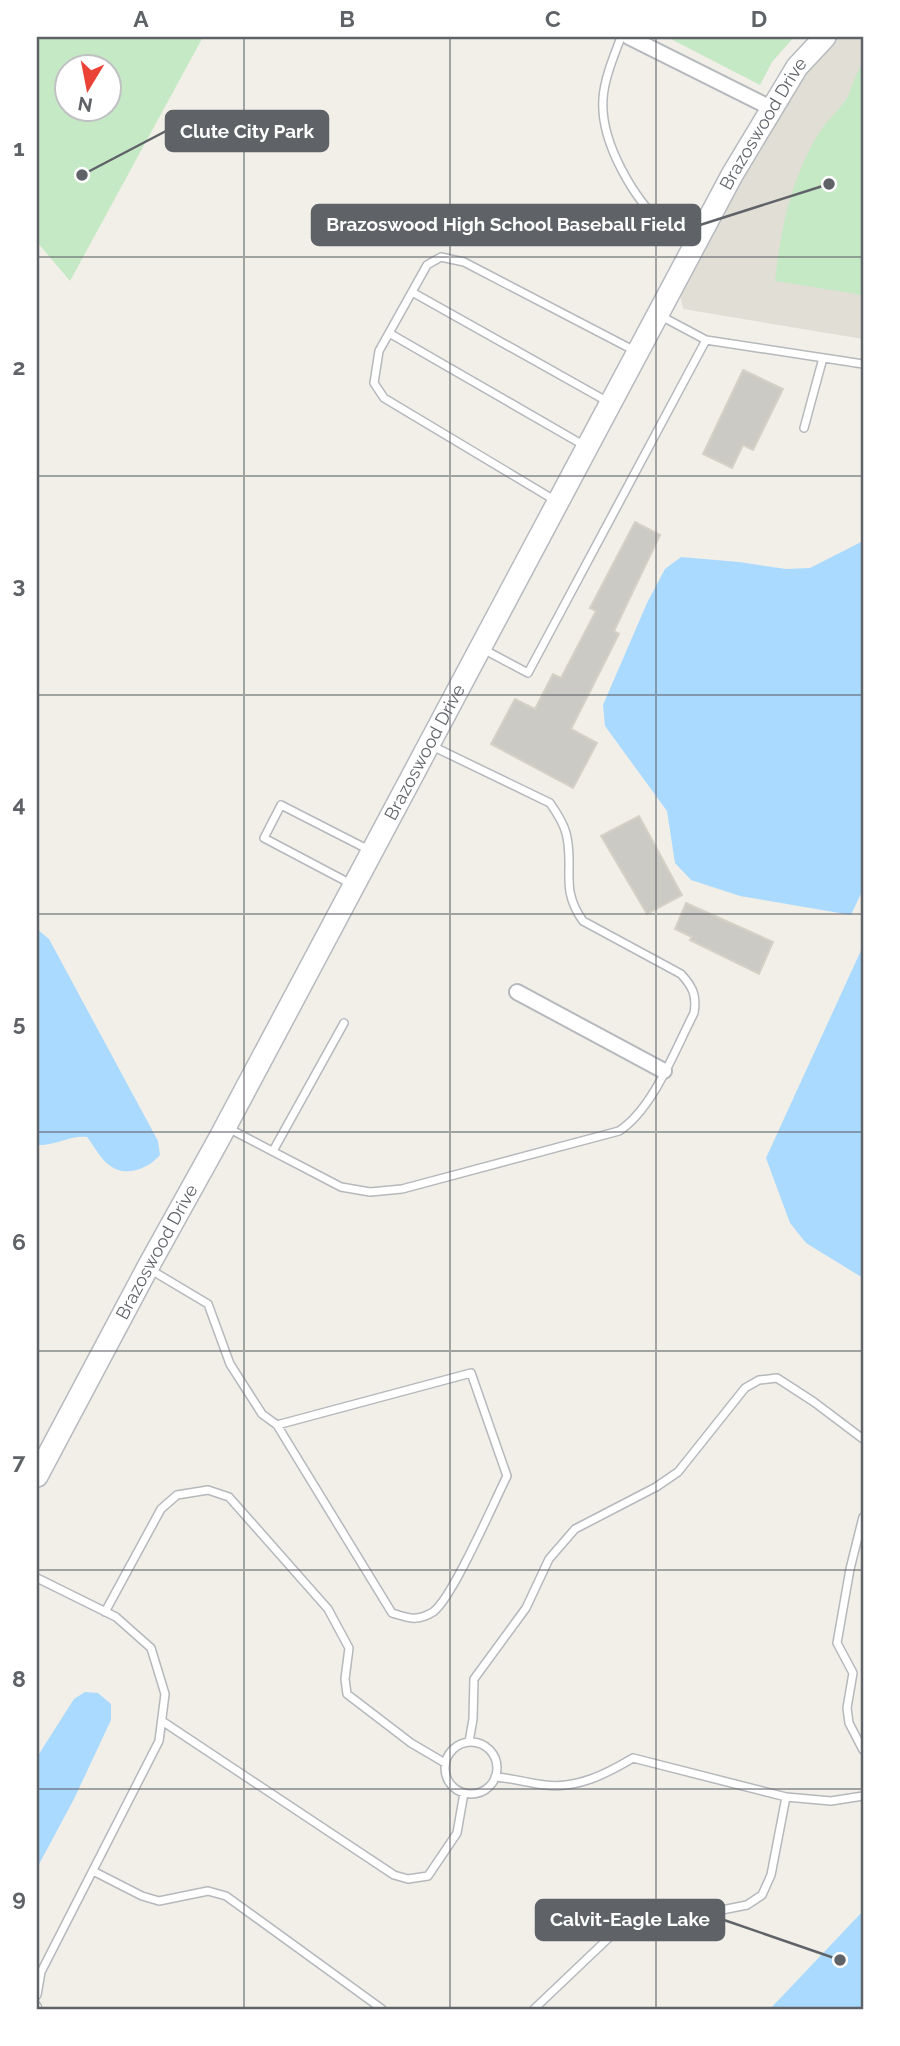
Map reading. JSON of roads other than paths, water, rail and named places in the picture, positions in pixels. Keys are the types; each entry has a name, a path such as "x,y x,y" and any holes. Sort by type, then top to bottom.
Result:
{"street":[{"path":"629,37 771,108"},
{"name":"Brazoswood Drive","path":"37,1476 226,1127 695,244 771,108 797,67 825,37"},
{"path":"517,992 664,1071"}],"lane":[{"path":"621,37 603,98 604,120 610,141 636,194 667,229 695,244"},
{"path":"559,502 384,398 374,383 379,351 427,265 441,257 464,262 637,352"},
{"path":"412,292 611,403"},
{"path":"658,314 706,340 863,364"},
{"path":"389,333 588,448"},
{"path":"480,648 528,673 706,340"},
{"path":"804,428 823,358"},
{"path":"226,1127 341,1187 370,1192 402,1189 619,1131 633,1122 664,1071 694,1013 696,1000 692,985 681,974 583,921 573,908 569,892 567,835 560,817 550,803 428,743"},
{"path":"354,885 264,838 281,805 372,852"},
{"path":"273,1151 344,1023"},
{"path":"148,1267 208,1304 230,1364 262,1414 277,1425 392,1614 414,1620 435,1611 448,1594 507,1476 471,1373 277,1425"},
{"path":"469,1742 474,1679 526,1608 549,1559 575,1529 656,1487 678,1472 746,1388 759,1381 777,1378 863,1439"},
{"path":"105,1612 162,1509 177,1495 208,1490 229,1497 328,1609 349,1648 345,1679 347,1694 411,1743 445,1763"},
{"path":"863,1517 850,1569 837,1643 853,1673 847,1708 849,1724 863,1750"},
{"path":"37,1578 116,1617 151,1648 165,1694 159,1741 41,1972 37,1995"},
{"path":"162,1721 394,1875 401,1877 428,1876 443,1857 457,1833 464,1793"},
{"path":"469,1742 485,1746 492,1752 497,1769 495,1777 486,1789 471,1794 451,1785 444,1771 445,1763 453,1748 469,1742"},
{"path":"495,1777 548,1785 580,1783 610,1772 634,1758 786,1797 831,1801 863,1796"},
{"path":"534,2009 616,1931 747,1905 762,1895 771,1875 786,1797"},
{"path":"93,1871 142,1896 159,1901 208,1891 226,1896 382,2009"}],"water":[{"path":"863,541 863,889 851,915 740,896 691,880 675,863 667,811 605,726 603,705 647,603 665,569 681,557 786,569 810,568"},
{"path":"37,929 49,939 158,1141 160,1155 143,1168 129,1171 115,1169 103,1159 87,1137 37,1145"},
{"path":"863,946 863,1278 806,1243 790,1223 766,1158"},
{"path":"85,1692 98,1693 111,1704 111,1720 74,1799 37,1868 37,1757 74,1699"},
{"path":"863,1911 863,2009 770,2009"}],"place":[{"name":"Clute City Park","path":"82,175"},
{"name":"Brazoswood High School Baseball Field","path":"829,184"},
{"name":"Calvit-Eagle Lake","path":"840,1960"}]}
